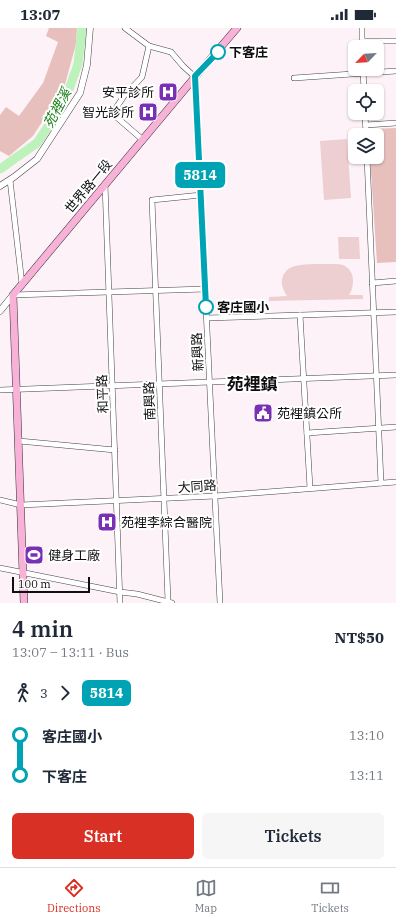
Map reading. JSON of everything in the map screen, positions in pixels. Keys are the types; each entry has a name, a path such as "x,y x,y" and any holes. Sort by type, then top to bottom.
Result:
{"main road":[{"name":"世界路一段","path":"14,295 195,76 209,62 237,28"},
{"path":"14,295 24,603"}],"street":[{"path":"0,186 37,159 80,92 87,65 90,28"},
{"path":"125,28 149,46 171,52 183,66 195,76"},
{"path":"362,28 362,40"},
{"path":"384,41 396,41"},
{"path":"143,140 114,115 116,108 124,96 142,77 149,46"},
{"path":"384,71 396,71"},
{"path":"294,78 348,73"},
{"name":"新興路","path":"195,76 220,603"},
{"path":"366,120 366,125 396,123"},
{"path":"367,164 381,483"},
{"path":"10,180 22,284"},
{"name":"和平路","path":"105,184 120,603"},
{"name":"南興路","path":"170,602 164,499 152,200 201,195"},
{"path":"372,282 396,281"},
{"path":"14,295 205,289"},
{"name":"世界路一段","path":"0,311 14,295"},
{"path":"207,318 396,312"},
{"path":"300,315 310,488"},
{"path":"0,390 396,375"},
{"path":"307,433 396,427"},
{"path":"19,441 115,450"},
{"name":"大同路","path":"0,500 21,504 164,499 396,482"},
{"path":"0,568 120,592 137,594 170,602"}],"shaded area":[{"path":"49,28 77,28 76,44 64,88 33,136 9,156 0,151 0,115 6,107 19,116 43,83 58,42 46,36"},
{"path":"384,128 396,128 396,262 377,263 370,164 384,164"},
{"path":"347,139 351,198 324,200 320,141"},
{"path":"338,237 359,237 360,259 339,259"},
{"path":"307,264 336,264 347,267 352,275 353,285 349,295 363,295 363,299 269,301 269,297 287,296 283,288 282,279 283,275 290,268"}],"waterway":[{"name":"苑裡溪","path":"0,169 37,143 55,116 68,92 78,64 82,28"}],"bus line":[{"name":"5814","path":"206,307 195,76 218,52"}],"place":[{"name":"下客庄","path":"218,52"},
{"name":"安平診所","path":"168,92"},
{"name":"智光診所","path":"148,112"},
{"name":"客庄國小","path":"206,307"},
{"name":"苑裡鎮公所","path":"263,413"},
{"name":"苑裡李綜合醫院","path":"107,522"},
{"name":"健身工廠","path":"34,555"}],"district":[{"name":"苑裡鎮","path":"252,384"}]}
